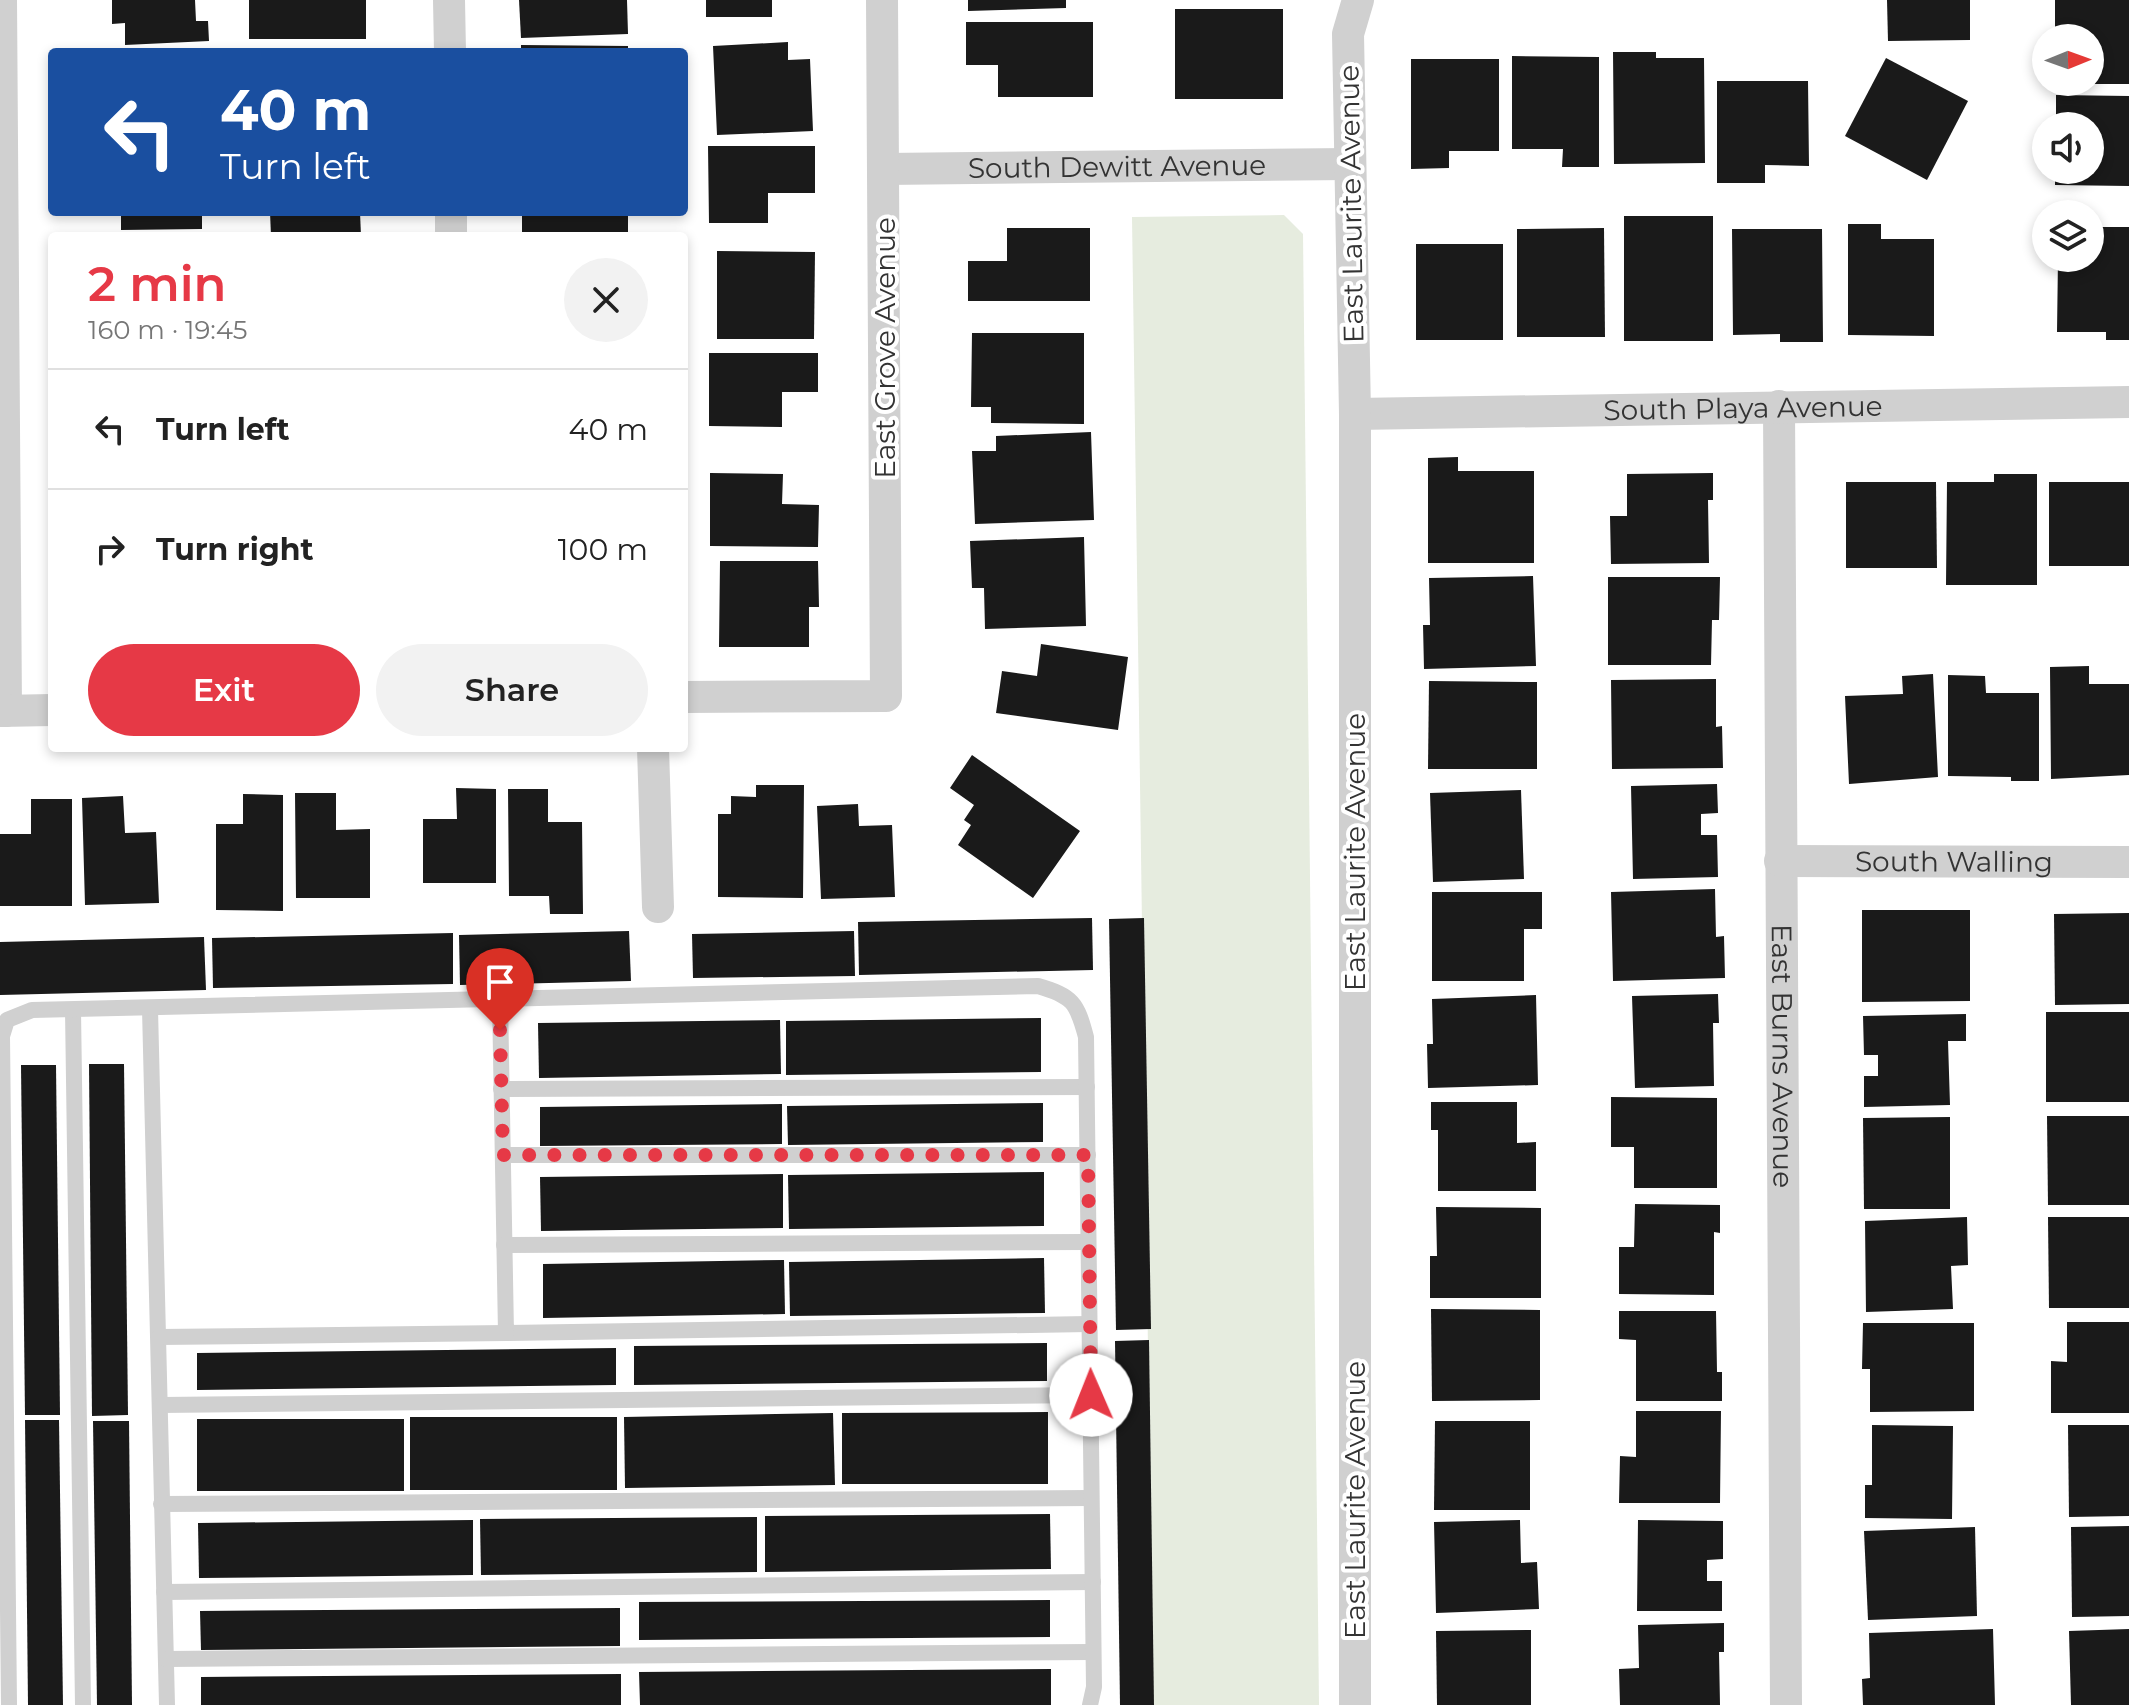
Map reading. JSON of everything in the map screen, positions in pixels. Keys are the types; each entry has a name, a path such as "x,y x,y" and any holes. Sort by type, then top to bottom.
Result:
{"street":[{"path":"1,0 3,711 48,710"},
{"path":"449,0 450,48"},
{"name":"East Grove Avenue","path":"688,697 886,696 882,0"},
{"name":"East Laurite Avenue","path":"1355,1705 1355,414 1348,34 1358,0"},
{"name":"South Dewitt Avenue","path":"885,169 1349,164"},
{"name":"South Playa Avenue","path":"1355,414 2129,402"},
{"name":"East Burns Avenue","path":"1779,406 1786,1705"},
{"path":"653,752 658,907"},
{"name":"South Walling","path":"1780,861 2129,862"}],"lane":[{"path":"9,1705 2,1036 7,1020 32,1010 1038,986 1056,991 1079,1009 1086,1037 1094,1687 1090,1705"},
{"path":"500,1000 506,1333"},
{"path":"150,1009 167,1705"},
{"path":"73,1010 83,1705"},
{"path":"501,1089 1087,1087"},
{"path":"503,1155 1088,1155"},
{"path":"504,1245 1088,1242"},
{"path":"159,1337 1089,1324"},
{"path":"161,1405 1091,1395"},
{"path":"161,1504 1091,1498"},
{"path":"164,1592 1093,1582"},
{"path":"167,1659 1092,1652"}],"shaded area":[{"path":"1284,215 1303,234 1319,1705 1153,1705 1132,217"}],"building":[{"path":"112,0 195,0 196,21 208,21 209,41 125,45 125,23 112,24"},
{"path":"249,0 366,0 366,39 249,39"},
{"path":"519,0 627,0 628,34 521,38"},
{"path":"706,0 772,0 772,17 706,17"},
{"path":"968,0 1066,0 1066,8 968,11"},
{"path":"1887,0 1970,0 1970,40 1888,41"},
{"path":"2055,0 2129,0 2129,84 2104,84 2104,24 2055,24"},
{"path":"1175,9 1283,9 1283,99 1175,99"},
{"path":"966,22 1093,22 1093,97 998,97 998,65 966,65"},
{"path":"788,42 788,60 810,59 813,131 717,135 713,46"},
{"path":"521,45 628,46 628,48 521,48"},
{"path":"1613,52 1656,52 1656,58 1704,58 1705,163 1614,164"},
{"path":"1512,56 1599,57 1599,167 1562,167 1563,149 1512,149"},
{"path":"1886,58 1968,101 1927,180 1845,136"},
{"path":"1411,59 1499,59 1499,151 1449,151 1449,168 1411,169"},
{"path":"1717,81 1808,81 1809,166 1765,165 1765,183 1717,183"},
{"path":"2056,96 2129,96 2129,186 2055,185 2104,184 2104,112 2056,112"},
{"path":"708,146 815,146 815,193 768,193 768,223 709,223"},
{"path":"121,216 202,216 202,229 121,230"},
{"path":"270,216 360,216 361,232 271,232"},
{"path":"522,216 628,216 628,232 522,232"},
{"path":"1624,216 1713,216 1713,341 1624,341"},
{"path":"1848,224 1881,224 1881,239 1934,239 1934,336 1848,335"},
{"path":"2104,227 2129,227 2129,340 2106,340 2106,332 2057,332 2058,272 2104,272"},
{"path":"1007,228 1090,228 1090,301 968,301 968,261 1007,261"},
{"path":"1604,228 1605,337 1517,337 1517,229"},
{"path":"1732,229 1822,229 1823,342 1780,342 1780,334 1733,335"},
{"path":"1416,244 1503,244 1503,340 1416,340"},
{"path":"717,251 815,252 814,339 717,339"},
{"path":"972,333 1084,333 1084,424 991,423 991,407 971,407"},
{"path":"709,353 818,353 818,392 782,392 782,427 709,426"},
{"path":"1091,432 1094,520 975,524 972,451 996,451 996,436"},
{"path":"1458,457 1458,471 1534,471 1534,563 1428,563 1428,458"},
{"path":"710,473 783,474 782,504 819,505 818,547 710,546"},
{"path":"1713,473 1713,500 1708,500 1709,563 1611,564 1610,516 1627,516 1627,474"},
{"path":"1994,474 2037,474 2037,585 1946,585 1947,482 1994,482"},
{"path":"1846,482 1936,482 1937,568 1846,568"},
{"path":"2049,482 2129,482 2129,566 2049,566"},
{"path":"1084,537 1086,626 985,629 984,588 972,588 970,541"},
{"path":"720,561 818,561 819,607 809,607 809,647 719,647"},
{"path":"1533,576 1536,666 1424,669 1423,625 1430,625 1429,578"},
{"path":"1608,577 1720,577 1719,620 1712,620 1711,665 1608,665"},
{"path":"1041,644 1128,657 1118,730 996,713 1002,671 1037,676"},
{"path":"2089,666 2089,684 2129,684 2129,775 2051,779 2050,667"},
{"path":"1933,674 1938,777 1849,784 1845,696 1903,694 1902,676"},
{"path":"1948,675 1985,676 1986,693 2039,693 2039,781 2011,781 2011,777 1948,776"},
{"path":"1716,679 1716,727 1722,726 1723,768 1612,769 1611,680"},
{"path":"1429,681 1537,682 1537,769 1428,769"},
{"path":"972,755 1080,831 1033,898 958,845 971,825 964,820 974,805 950,788"},
{"path":"1717,784 1718,813 1701,814 1701,835 1717,835 1718,877 1633,879 1631,786"},
{"path":"756,785 804,785 803,898 718,897 718,814 731,814 731,796 756,797"},
{"path":"456,788 496,789 496,883 423,883 423,819 457,819"},
{"path":"508,789 548,789 548,822 582,822 583,914 550,914 549,896 509,896"},
{"path":"1521,790 1524,879 1433,882 1430,793"},
{"path":"295,793 336,793 336,830 370,829 370,898 296,898"},
{"path":"243,794 283,795 283,911 216,910 216,824 243,824"},
{"path":"123,796 125,833 156,832 159,903 85,905 82,798"},
{"path":"31,799 72,799 72,906 0,906 0,834 31,834"},
{"path":"858,804 859,826 892,825 895,897 821,899 817,806"},
{"path":"1715,889 1716,937 1724,936 1725,978 1613,981 1611,892"},
{"path":"1432,892 1542,892 1542,929 1524,929 1524,981 1432,981"},
{"path":"1862,910 1970,910 1970,1001 1862,1002"},
{"path":"2129,913 2129,1004 2055,1005 2054,914"},
{"path":"1092,918 1093,970 859,975 858,922"},
{"path":"1144,918 1151,1329 1116,1330 1109,919"},
{"path":"629,931 631,981 460,985 459,935"},
{"path":"854,931 855,976 693,978 692,934"},
{"path":"453,933 453,984 213,988 212,938"},
{"path":"204,937 206,990 0,995 0,942"},
{"path":"1718,994 1719,1023 1713,1023 1714,1086 1635,1088 1632,996"},
{"path":"1536,995 1538,1085 1428,1088 1427,1044 1433,1044 1432,999"},
{"path":"2046,1012 2129,1012 2129,1102 2046,1102"},
{"path":"1966,1014 1966,1041 1948,1041 1950,1105 1864,1107 1864,1076 1878,1076 1878,1055 1864,1055 1863,1016"},
{"path":"1041,1018 1041,1072 786,1075 786,1021"},
{"path":"780,1020 781,1074 539,1078 538,1023"},
{"path":"89,1064 124,1064 128,1415 92,1416"},
{"path":"21,1065 56,1065 60,1415 25,1415"},
{"path":"1611,1097 1717,1098 1717,1188 1634,1188 1634,1147 1611,1147"},
{"path":"1431,1102 1517,1102 1517,1143 1536,1142 1536,1191 1438,1191 1438,1130 1431,1130"},
{"path":"1043,1103 1043,1142 788,1145 787,1106"},
{"path":"782,1104 782,1144 540,1146 540,1107"},
{"path":"2047,1116 2129,1116 2129,1205 2048,1205"},
{"path":"1950,1117 1950,1209 1864,1209 1863,1118"},
{"path":"1044,1172 1044,1226 789,1229 788,1175"},
{"path":"783,1174 783,1228 541,1231 540,1177"},
{"path":"1635,1204 1720,1205 1720,1233 1714,1232 1714,1295 1619,1294 1619,1247 1634,1247"},
{"path":"1436,1207 1541,1208 1541,1298 1430,1298 1430,1256 1437,1256"},
{"path":"1967,1217 1968,1265 1951,1266 1953,1309 1866,1312 1865,1221"},
{"path":"2048,1217 2129,1217 2129,1308 2049,1308"},
{"path":"1044,1258 1045,1313 790,1316 789,1262"},
{"path":"784,1260 785,1314 543,1318 543,1264"},
{"path":"1431,1309 1540,1310 1540,1400 1432,1401"},
{"path":"1619,1311 1716,1311 1717,1372 1722,1372 1722,1401 1636,1401 1636,1340 1619,1339"},
{"path":"2067,1322 2129,1322 2129,1413 2051,1413 2051,1361 2067,1362"},
{"path":"1863,1323 1974,1323 1974,1411 1870,1412 1870,1369 1862,1369"},
{"path":"1149,1340 1154,1705 1120,1705 1115,1341"},
{"path":"1047,1343 1047,1381 634,1385 634,1346"},
{"path":"616,1348 616,1385 197,1390 197,1353"},
{"path":"1636,1411 1721,1411 1720,1503 1619,1503 1620,1456 1636,1457"},
{"path":"1048,1412 1048,1484 842,1484 842,1413"},
{"path":"833,1413 835,1485 625,1488 624,1417"},
{"path":"410,1417 617,1417 617,1490 410,1490"},
{"path":"197,1419 404,1419 404,1491 197,1491"},
{"path":"25,1420 59,1420 63,1705 28,1705"},
{"path":"93,1421 129,1421 132,1705 97,1705"},
{"path":"1435,1421 1530,1421 1530,1510 1434,1510"},
{"path":"1872,1425 1953,1426 1952,1519 1865,1518 1865,1485 1872,1485"},
{"path":"2068,1425 2129,1425 2129,1516 2069,1517"},
{"path":"1050,1514 1051,1569 765,1572 765,1516"},
{"path":"757,1517 757,1572 481,1575 480,1519"},
{"path":"473,1520 473,1575 199,1578 198,1523"},
{"path":"1520,1520 1521,1563 1537,1562 1539,1609 1436,1613 1434,1522"},
{"path":"1638,1520 1723,1521 1723,1559 1707,1560 1707,1581 1722,1581 1722,1611 1637,1611"},
{"path":"2129,1526 2129,1616 2072,1617 2071,1527"},
{"path":"1975,1527 1977,1616 1868,1620 1864,1531"},
{"path":"1050,1600 1050,1637 639,1640 639,1602"},
{"path":"620,1608 620,1646 201,1650 200,1611"},
{"path":"1724,1623 1724,1652 1719,1652 1720,1705 1620,1705 1619,1669 1639,1668 1638,1625"},
{"path":"1993,1629 1995,1705 1863,1705 1862,1679 1870,1678 1869,1633"},
{"path":"2129,1629 2129,1705 2071,1705 2069,1631"},
{"path":"1531,1630 1531,1705 1437,1705 1436,1631"},
{"path":"1051,1669 1051,1705 640,1705 639,1672"},
{"path":"621,1674 621,1705 201,1705 201,1677"}],"route":[{"path":"500,1030 503,1155 1088,1155 1091,1395"}]}
